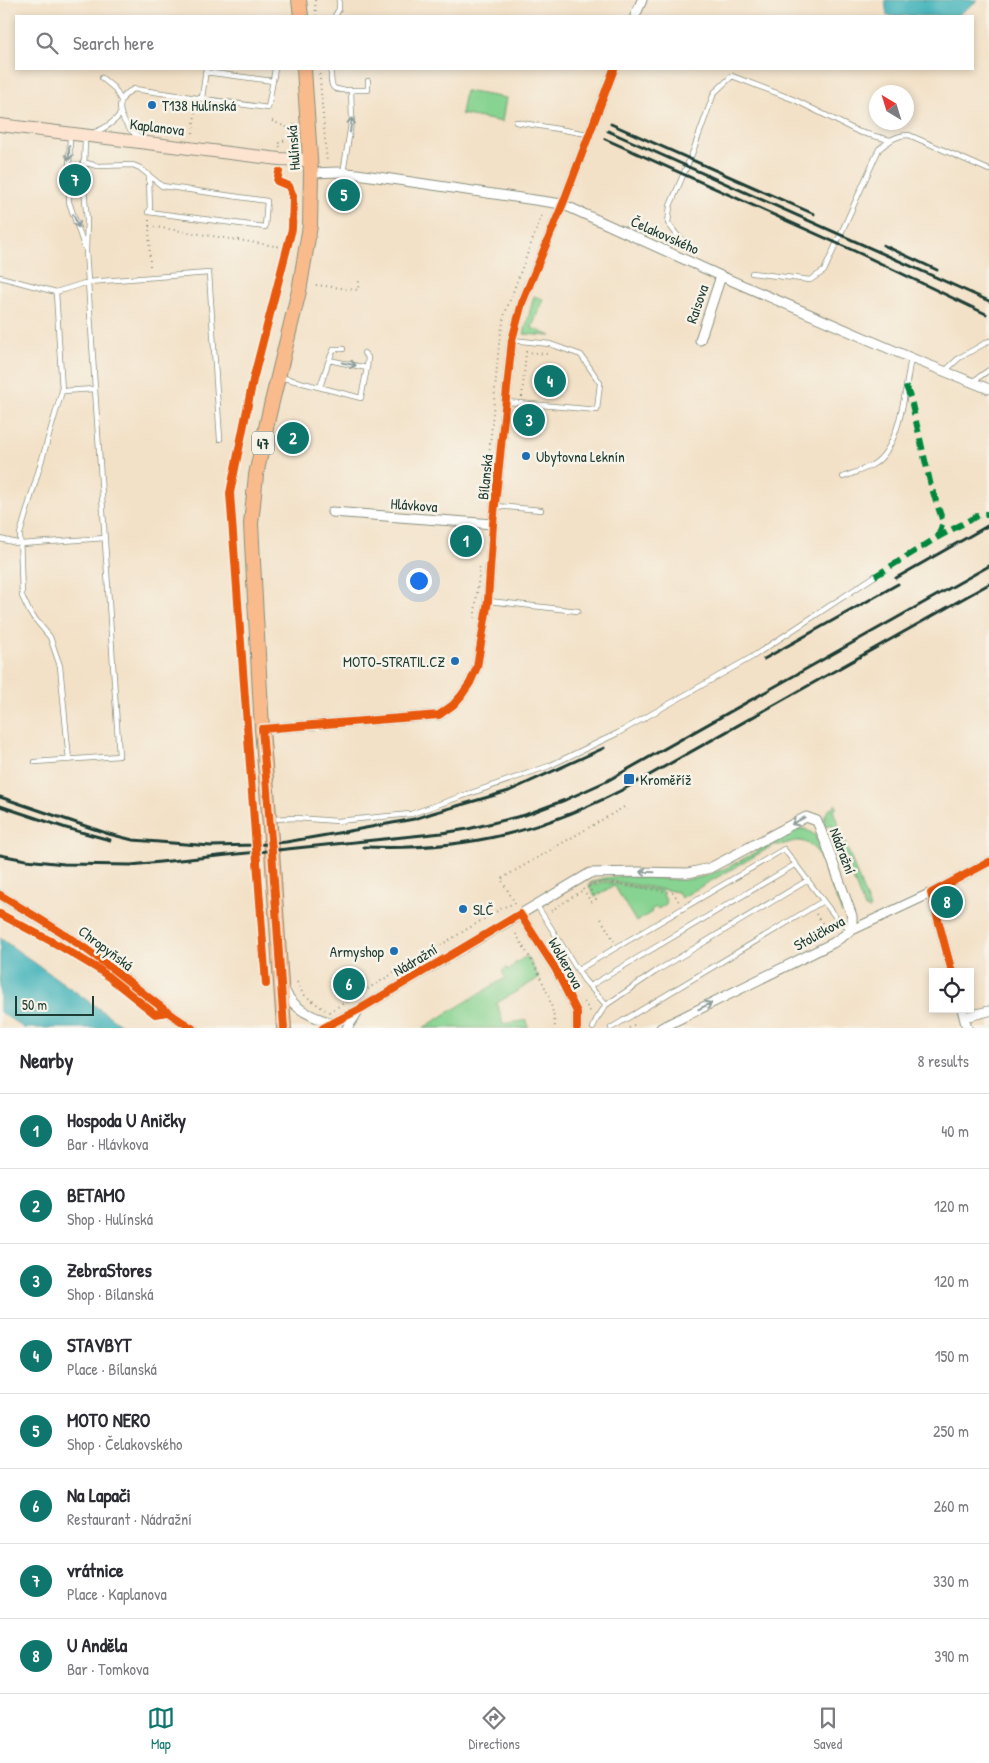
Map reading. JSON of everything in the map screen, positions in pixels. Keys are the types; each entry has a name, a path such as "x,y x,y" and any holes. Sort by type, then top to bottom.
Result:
{"main road":[{"path":"300,0 301,15"},
{"name":"Hulínská","path":"284,1028 262,729 251,524 256,475 299,291 310,226 311,166 304,70"},
{"name":"Kaplanova","path":"0,125 279,159 311,166"}],"street":[{"path":"635,15 642,0"},
{"name":"Bílanská","path":"262,729 439,715 453,705 470,683 477,667 488,601 493,524 512,340 522,303 614,70"},
{"name":"Čelakovského","path":"311,166 343,173 562,204 721,276 989,390"},
{"name":"Raisova","path":"700,340 721,276"},
{"name":"Hlávkova","path":"332,512 493,524"},
{"name":"Nádražní","path":"323,1028 360,1009 590,873 688,873 710,868 806,817 816,822 827,846 852,916 852,930"},
{"name":"Stoličkova","path":"661,1028 834,943 852,930 931,893 989,862"},
{"path":"931,893 951,968"},
{"name":"Chropyňská","path":"0,895 64,934 106,963 168,1012 192,1028"},
{"name":"Wolkerova","path":"520,914 555,968 577,1012 577,1028"},
{"path":"281,983 290,1000 303,1011 333,1022"},
{"path":"347,1028 354,1014 360,1009"},
{"path":"974,1012 989,1011"},
{"path":"963,1013 967,1028"}],"lane":[{"path":"335,15 339,0"},
{"path":"121,100 126,93 134,89 268,108 275,70"},
{"path":"331,70 331,83 334,90 337,91 368,90 368,81"},
{"path":"202,98 206,71 273,81"},
{"path":"690,246 677,235 668,223 670,206 690,159 714,93 732,76 795,100 859,132 890,140"},
{"path":"102,78 114,88 121,100 121,112 126,124 137,136 147,142"},
{"path":"343,173 352,118 351,90"},
{"path":"84,170 85,135 107,127 116,120 121,112"},
{"path":"516,122 588,134"},
{"path":"69,171 70,134"},
{"path":"752,273 810,280 824,271 879,149 900,135 909,135 989,170"},
{"path":"83,162 97,166 133,165 140,168 162,186 267,200 265,227 149,212 149,176"},
{"path":"35,762 119,756 86,251 87,220 84,189"},
{"path":"69,190 69,202 86,251"},
{"path":"0,278 56,292 88,282 209,273 220,439"},
{"path":"56,292 62,391 20,534 22,596 30,613 50,636 60,666 69,760"},
{"path":"507,399 597,410 600,382 581,355 550,344 512,340"},
{"path":"945,371 960,358 989,341"},
{"path":"320,387 334,349 343,349"},
{"path":"278,376 361,398 368,358 364,353"},
{"path":"843,476 873,465 887,452 897,429 911,358"},
{"path":"329,360 367,368"},
{"path":"972,382 989,370"},
{"path":"62,391 95,389"},
{"path":"495,506 541,510"},
{"path":"0,539 21,544 105,538"},
{"path":"270,819 296,818 338,821 411,814 548,766 618,733 752,657 875,576"},
{"path":"488,601 578,611"},
{"path":"578,970 784,848 837,919 852,930"},
{"path":"590,986 796,864"},
{"path":"593,1028 606,1005 655,972 808,880"},
{"path":"611,1028 823,901"},
{"path":"536,904 578,970 606,1005"}],"path":[{"path":"315,0 316,15"},
{"path":"320,70 326,163"},
{"path":"193,133 196,105"},
{"path":"272,121 293,130 286,140 278,143 280,149"},
{"path":"149,212 150,269"},
{"path":"149,226 288,245 285,258"},
{"path":"316,285 358,290 359,280"},
{"path":"507,399 522,398 526,352 548,354"},
{"path":"298,982 303,994 329,1012 504,907 515,903 501,879 624,807 627,810"},
{"path":"551,911 588,886 605,882 674,893 680,903"},
{"path":"583,890 592,903 596,899 588,886"},
{"path":"816,914 828,932"},
{"path":"601,919 614,941"},
{"path":"516,934 533,962 546,990 555,1018 555,1028"},
{"path":"582,999 592,1014"},
{"path":"628,1028 637,1023"}],"green space":[{"path":"465,91 506,98 502,122 461,114"},
{"path":"534,296 543,299 532,328 551,336 524,334"},
{"path":"836,804 837,807 833,810 870,909 864,907 832,824 825,827 824,819 826,814"},
{"path":"795,829 805,829 815,835 845,912 842,913 818,853 811,846 800,841 774,845 681,898 678,892 605,880 588,884 600,879 625,876 691,879 704,876 730,866"},
{"path":"605,882 661,891 666,904 658,909 656,907 651,910 652,912 636,922 614,885 595,897 589,886"},
{"path":"527,956 539,978 497,1003 503,1024 527,1020 528,1028 423,1028 505,978 502,971 507,968 508,970"}],"water":[{"path":"885,0 978,0 958,15 887,15"},
{"path":"0,938 126,1028 24,1028 0,1012"}],"railway":[{"path":"611,124 814,214"},
{"path":"608,131 989,301"},
{"path":"605,139 861,254 986,314"},
{"path":"883,245 937,270"},
{"path":"896,578 989,525"},
{"path":"0,855 64,864 131,865 442,833 468,829 525,815 607,781 989,566"},
{"path":"764,659 898,584"},
{"path":"364,847 402,847 473,841 539,825 572,813 639,781 989,584"},
{"path":"0,797 109,834 133,840 211,846 256,845 286,842 414,819 509,791 604,748"},
{"path":"0,806 66,828 110,840"}],"marked path":[{"path":"906,386 931,486 943,522 938,537"},
{"path":"875,576 938,537 977,516 989,514"}],"cycle path":[{"path":"284,1028 262,729 439,715 453,705 470,683 477,667 488,601 493,524 512,340 522,303 564,201 614,70"},
{"path":"266,984 230,493 253,380 292,229 293,196 289,186 277,181 279,172"},
{"path":"951,968 931,893 989,862"},
{"path":"0,895 81,945 192,1028"},
{"path":"0,914 100,970 155,1014 168,1012"},
{"path":"323,1028 360,1009 520,914 555,968 577,1012 577,1028"}],"place":[{"name":"T138 Hulínská","path":"152,105"},
{"name":"vrátnice","path":"75,180"},
{"name":"MOTO NERO","path":"344,195"},
{"name":"STAVBYT","path":"550,381"},
{"name":"ZebraStores","path":"529,420"},
{"name":"BETAMO","path":"293,438"},
{"name":"Ubytovna Leknín","path":"526,456"},
{"name":"Hospoda U Aničky","path":"466,541"},
{"name":"MOTO-STRATIL.CZ","path":"455,661"},
{"name":"Kroměříž","path":"629,779"},
{"name":"U Anděla","path":"947,902"},
{"name":"SLČ","path":"463,909"},
{"name":"Armyshop","path":"394,951"},
{"name":"Na Lapači","path":"349,984"}]}
